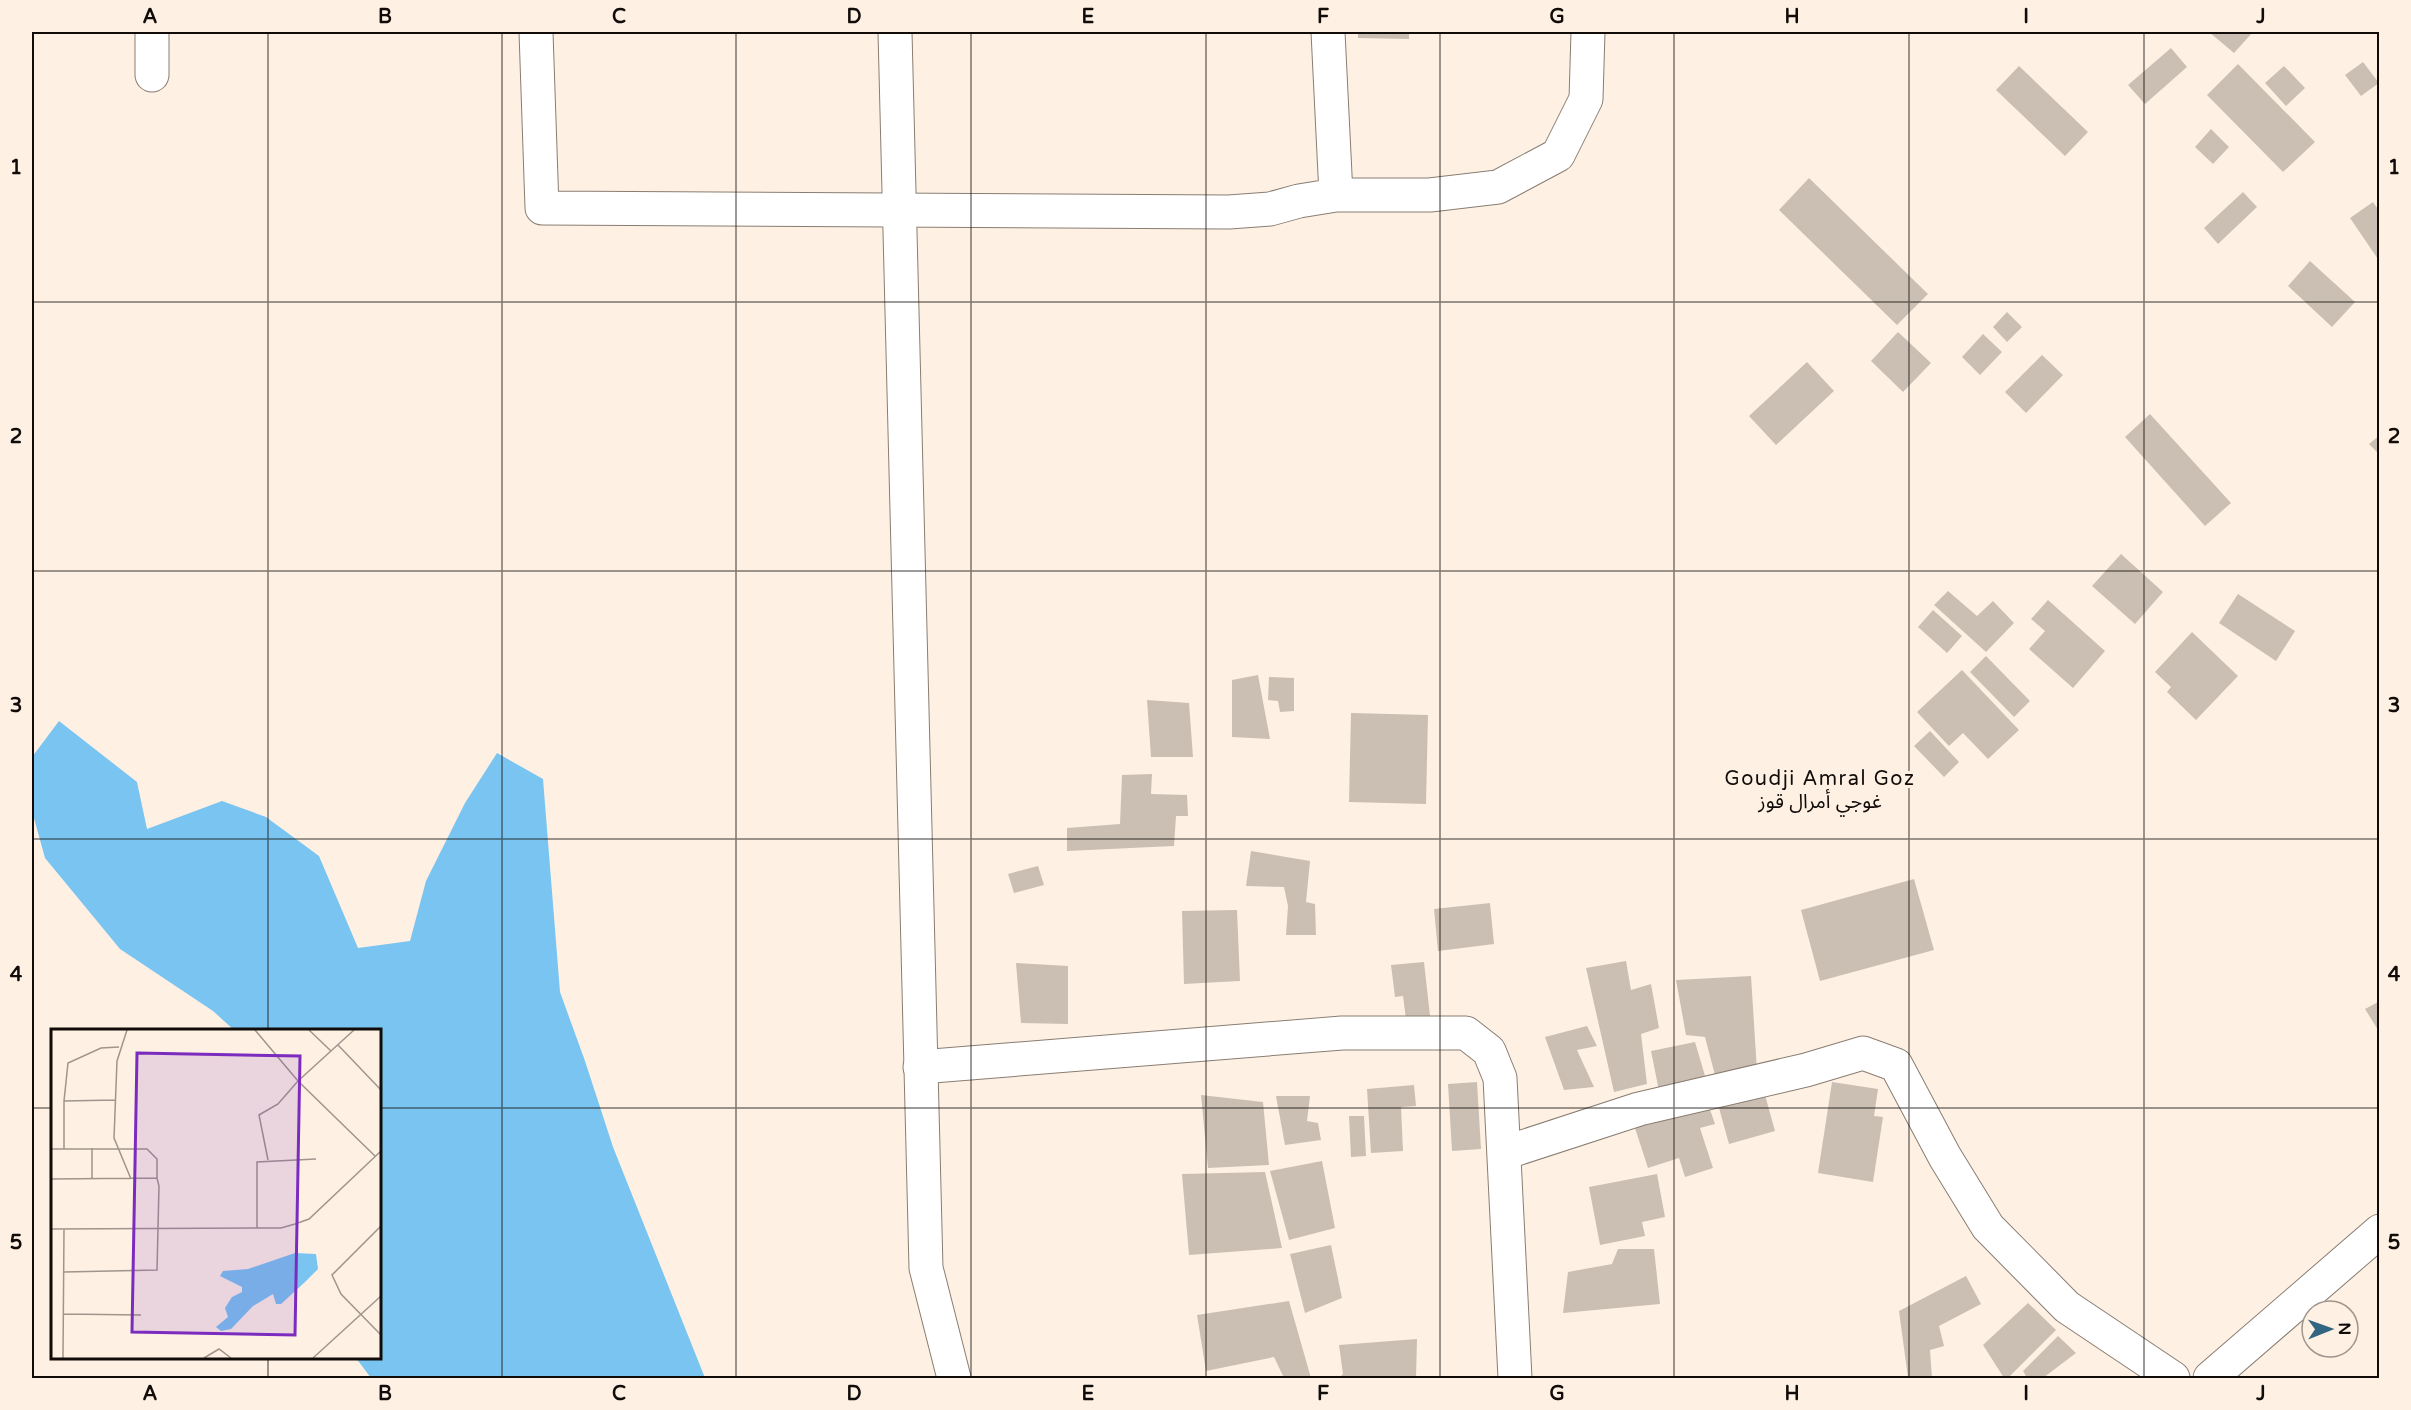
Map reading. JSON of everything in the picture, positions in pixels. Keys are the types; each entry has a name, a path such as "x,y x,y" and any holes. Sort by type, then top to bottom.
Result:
{"street":[{"path":"152,32 152,75"},
{"path":"536,32 542,208 1229,212 1270,209 1299,201 1336,195 1430,195 1498,187 1558,154 1586,99 1588,32"},
{"path":"895,32 926,1268 954,1378"},
{"path":"1328,32 1336,195"},
{"path":"920,1067 1341,1033 1466,1033 1489,1051 1500,1078 1515,1378"},
{"path":"1504,1153 1639,1109 1806,1070 1863,1053 1896,1065 1945,1157 1988,1227 2067,1307 2173,1378"},
{"path":"2210,1378 2379,1231"}],"water":[{"path":"59,721 137,782 147,829 222,801 266,817 319,856 358,948 410,941 426,881 465,803 497,753 543,779 560,992 613,1147 705,1378 371,1378 357,1359 381,1359 381,1029 233,1029 213,1011 120,949 45,858 32,811 32,757"}],"building":[{"path":"1358,32 1409,32 1409,39 1358,38"},
{"path":"2209,32 2253,32 2234,53"},
{"path":"2171,48 2187,67 2145,104 2128,85"},
{"path":"2363,62 2379,83 2361,96 2345,75"},
{"path":"2238,64 2315,142 2283,172 2207,95"},
{"path":"2019,66 2088,132 2065,156 1996,90"},
{"path":"2284,66 2305,88 2286,106 2265,83"},
{"path":"2211,129 2229,147 2213,164 2195,147"},
{"path":"1809,178 1928,294 1897,325 1779,210"},
{"path":"2243,192 2257,207 2218,244 2204,228"},
{"path":"2373,202 2380,212 2380,262 2350,218"},
{"path":"2310,261 2355,302 2332,327 2288,286"},
{"path":"2007,312 2022,327 2007,342 1993,327"},
{"path":"1898,332 1931,363 1903,392 1871,361"},
{"path":"1983,334 2002,352 1980,375 1962,357"},
{"path":"2042,355 2063,375 2026,413 2005,392"},
{"path":"1807,362 1834,391 1776,445 1749,416"},
{"path":"2150,414 2231,503 2205,526 2125,437"},
{"path":"2380,435 2380,455 2369,444"},
{"path":"2121,554 2163,592 2135,624 2092,586"},
{"path":"1948,591 1977,616 1993,601 2014,623 1986,652 1934,605"},
{"path":"2238,594 2295,631 2276,661 2219,623"},
{"path":"2048,600 2105,651 2073,688 2029,649 2045,631 2031,619"},
{"path":"1933,610 1962,636 1947,653 1918,627"},
{"path":"2192,632 2238,676 2196,720 2167,692 2171,687 2155,672"},
{"path":"1986,656 2030,701 2014,717 1970,672"},
{"path":"1962,670 2019,730 1988,759 1963,733 1949,746 1917,712"},
{"path":"1258,675 1270,739 1232,737 1232,680"},
{"path":"1269,677 1294,678 1294,711 1280,712 1278,701 1268,700"},
{"path":"1147,700 1189,703 1193,757 1151,757"},
{"path":"1351,713 1428,715 1426,804 1349,802"},
{"path":"1930,731 1959,762 1944,777 1914,746"},
{"path":"1152,774 1151,794 1187,795 1188,816 1176,816 1174,846 1067,851 1067,828 1120,824 1122,775"},
{"path":"1251,851 1310,861 1306,902 1315,904 1316,935 1286,935 1288,906 1284,887 1246,886"},
{"path":"1038,866 1044,885 1014,893 1008,874"},
{"path":"1914,879 1934,950 1820,981 1801,910"},
{"path":"1490,903 1494,944 1438,951 1434,909"},
{"path":"1237,910 1240,981 1184,984 1182,911"},
{"path":"1626,961 1631,990 1651,984 1659,1028 1641,1034 1647,1084 1614,1092 1586,968"},
{"path":"1424,962 1430,1016 1406,1019 1403,996 1395,997 1391,965"},
{"path":"1016,963 1068,966 1068,1024 1021,1023"},
{"path":"1751,976 1757,1071 1716,1079 1705,1037 1686,1035 1676,980"},
{"path":"2380,1001 2380,1033 2365,1009"},
{"path":"1587,1026 1597,1046 1577,1050 1594,1087 1564,1090 1545,1037"},
{"path":"1695,1042 1708,1086 1660,1096 1651,1051"},
{"path":"1477,1082 1481,1149 1452,1151 1448,1084"},
{"path":"1832,1082 1878,1089 1874,1116 1883,1117 1873,1182 1818,1173"},
{"path":"1762,1084 1775,1131 1729,1144 1716,1097"},
{"path":"1414,1085 1416,1106 1401,1107 1403,1151 1371,1153 1367,1089"},
{"path":"1201,1095 1263,1102 1269,1165 1208,1168"},
{"path":"1276,1096 1310,1096 1307,1121 1318,1123 1321,1140 1285,1145"},
{"path":"1707,1101 1715,1124 1700,1128 1713,1168 1685,1177 1679,1158 1648,1168 1634,1125"},
{"path":"1349,1116 1364,1116 1366,1156 1351,1157"},
{"path":"1322,1161 1335,1228 1289,1240 1270,1171"},
{"path":"1265,1172 1282,1248 1189,1255 1182,1174"},
{"path":"1657,1174 1665,1217 1642,1222 1645,1236 1600,1245 1589,1187"},
{"path":"1331,1245 1342,1298 1305,1313 1290,1254"},
{"path":"1618,1249 1654,1249 1660,1304 1563,1313 1568,1272 1612,1264"},
{"path":"1966,1276 1981,1304 1939,1326 1944,1346 1930,1350 1932,1378 1908,1378 1899,1311"},
{"path":"1289,1301 1311,1378 1284,1378 1274,1357 1206,1371 1197,1315"},
{"path":"2028,1303 2056,1330 2008,1378 2004,1378 1983,1345"},
{"path":"2058,1336 2076,1353 2043,1378 2027,1378 2023,1371"},
{"path":"1417,1339 1416,1378 1339,1378 1343,1374 1339,1345"}],"district":[{"name":"Goudji Amral Goz غوجي أمرال قوز","path":"1820,790"}]}
